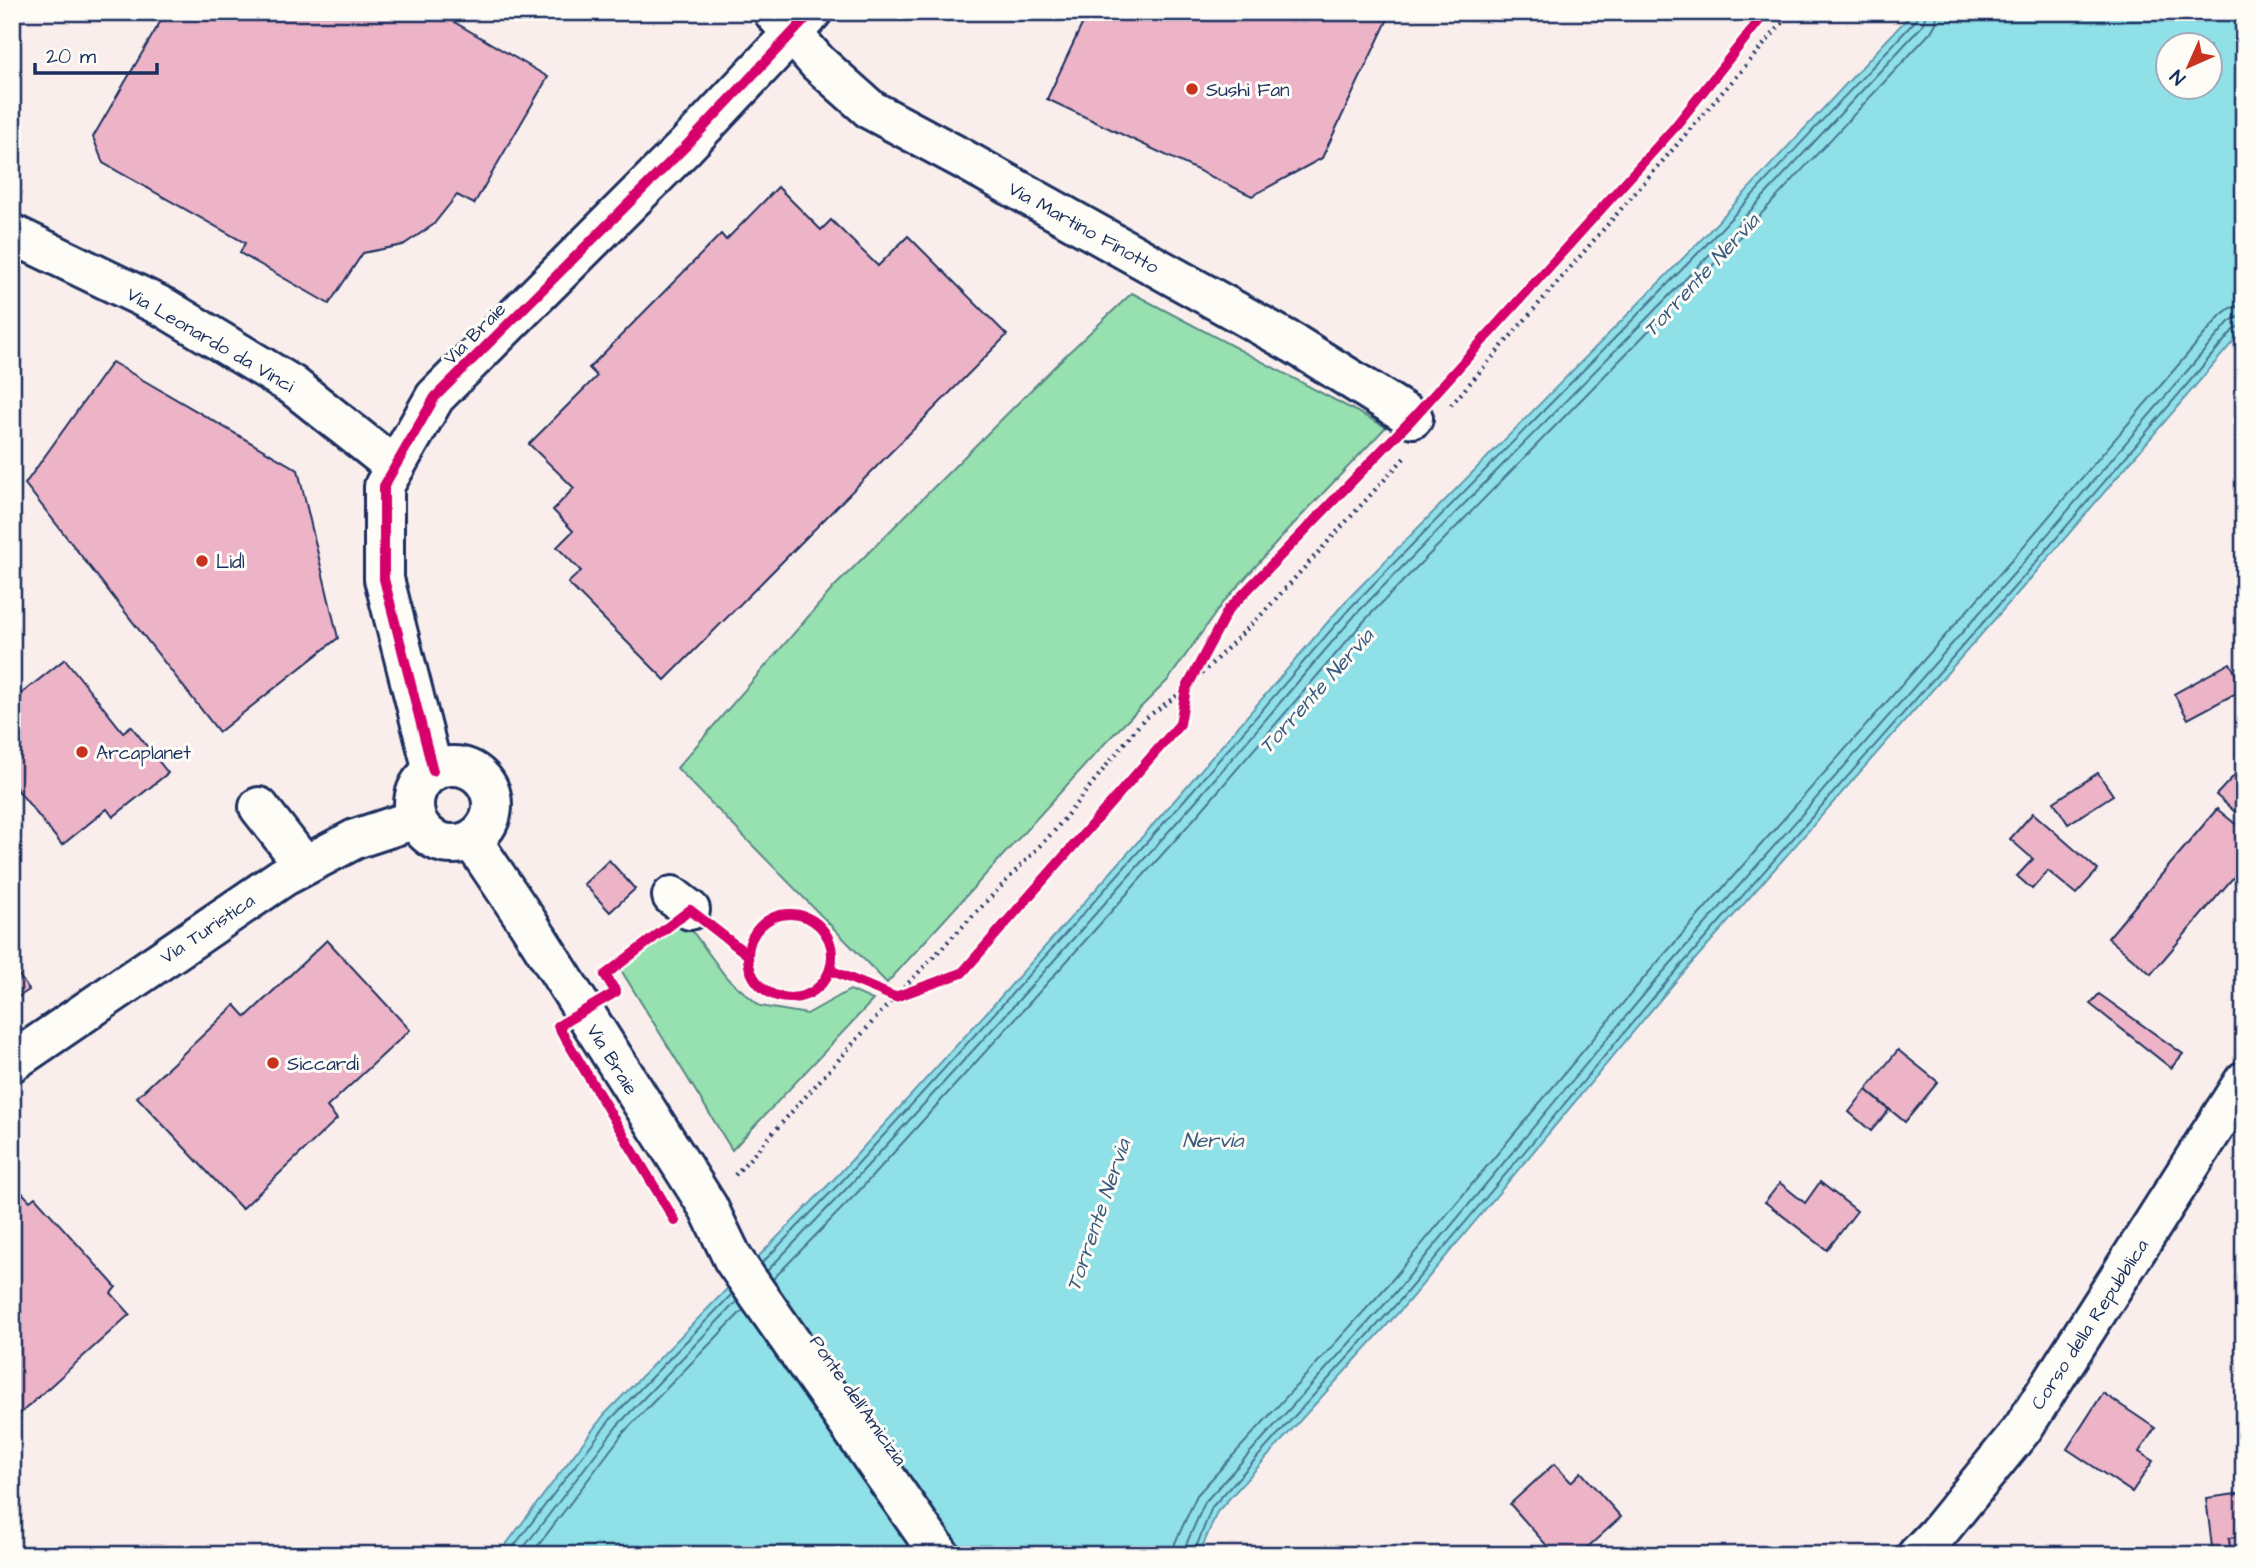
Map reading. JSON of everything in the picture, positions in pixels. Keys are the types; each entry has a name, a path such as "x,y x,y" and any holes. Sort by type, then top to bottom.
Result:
{"street":[{"name":"Via Martino Finotto","path":"792,19 818,62 871,110 1296,345 1422,427"},
{"name":"Via Braie","path":"433,771 384,579 384,486 435,397 685,147 792,19"},
{"name":"Via Leonardo da Vinci","path":"12,234 165,307 292,385 395,467"},
{"path":"445,766 470,769 487,786 492,798 489,822 472,840 460,844 446,844 423,831 416,819 413,806 415,792 422,780 433,771 445,766"},
{"path":"259,807 304,865"},
{"name":"Via Turistica","path":"12,1062 283,877 355,839 416,819"},
{"name":"Via Braie","path":"472,840 719,1194 742,1252"},
{"name":"Corso della Repubblica","path":"1917,1555 2023,1428 2244,1082"},
{"name":"Ponte dell'Amicizia","path":"742,1252 940,1555"},
{"name":"Ponte dell'Amicizia","path":"742,1252 967,1555"}],"path":[{"path":"719,1194 890,994 1055,830 1143,720 1185,695 1263,613 1422,427 1793,12"},
{"path":"1185,695 1204,656"},
{"path":"890,994 918,989"}],"green space":[{"path":"1132,293 1386,427 1222,604 1168,680 1107,741 887,983 677,768 834,587 1065,356"},
{"path":"685,921 726,977 760,1006 807,1014 850,990 873,1000 732,1150 621,970"}],"water":[{"name":"Nervia","path":"1913,12 2244,12 2244,329 2030,579 1669,989 1407,1303 1217,1512 1199,1555 498,1555 604,1415 838,1175 997,1001 1345,602 1700,241"}],"building":[{"path":"166,12 437,12 548,77 474,204 457,195 433,225 403,245 363,253 329,304 240,253 245,243 103,163 93,137"},
{"path":"1088,12 1386,12 1388,19 1322,158 1252,196 1047,99"},
{"path":"778,187 821,230 831,220 878,266 908,236 1007,335 665,680 568,583 581,571 557,547 573,531 553,510 574,488 529,444 597,376 589,368 721,234 726,240"},
{"name":"Lidl","path":"112,362 298,470 338,638 219,732 25,484"},
{"name":"Arcaplanet","path":"65,659 123,732 131,726 168,773 113,817 107,809 62,845 12,783 12,701"},
{"path":"2230,663 2244,689 2188,719 2174,694"},
{"path":"2244,765 2244,820 2216,795"},
{"path":"2098,773 2113,795 2068,824 2054,802"},
{"path":"2217,809 2244,831 2244,865 2151,974 2108,938"},
{"path":"2033,813 2098,870 2076,894 2048,871 2032,889 2017,876 2033,859 2010,839"},
{"path":"609,860 635,889 610,912 584,884"},
{"name":"Siccardi","path":"327,940 410,1030 327,1107 337,1119 242,1209 137,1097 235,1005 246,1017"},
{"path":"12,965 29,990 12,1001"},
{"path":"2099,994 2183,1054 2171,1068 2090,1004"},
{"path":"1898,1050 1938,1082 1905,1122 1866,1090"},
{"path":"1866,1090 1889,1110 1871,1131 1849,1112"},
{"path":"12,1182 30,1201 35,1197 116,1287 111,1293 130,1314 12,1421"},
{"path":"1820,1182 1857,1211 1827,1250 1765,1202 1780,1183 1805,1203"},
{"path":"2103,1393 2155,1428 2139,1452 2153,1461 2132,1492 2067,1449"},
{"path":"1554,1464 1571,1482 1581,1472 1621,1517 1579,1555 1555,1555 1510,1504"},
{"path":"2244,1493 2244,1536 2229,1538 2231,1555 2213,1555 2206,1498"},
{"path":"2244,1536 2244,1555 2231,1555 2229,1538"}],"cycle path":[{"path":"433,771 384,579 384,486 435,397 685,147 812,12"},
{"path":"830,970 895,997 962,973 1180,724 1186,689 1228,610 1413,418 1674,128 1766,12"},
{"path":"675,1221 558,1026 616,992 605,975 690,910 748,955"},
{"path":"790,914 806,917 820,926 829,940 832,956 829,972 820,986 806,995 790,998 774,995 760,986 751,972 748,956 751,940 760,926 774,917 790,914"}],"place":[{"name":"Sushi Fan","path":"1192,89"},
{"name":"Lidl","path":"202,561"},
{"name":"Arcaplanet","path":"82,752"},
{"name":"Siccardi","path":"273,1063"}],"water label":[{"name":"Torrente Nervia","path":"1701,275"},
{"name":"Torrente Nervia","path":"1316,691"},
{"name":"Torrente Nervia","path":"1098,1215"}]}
